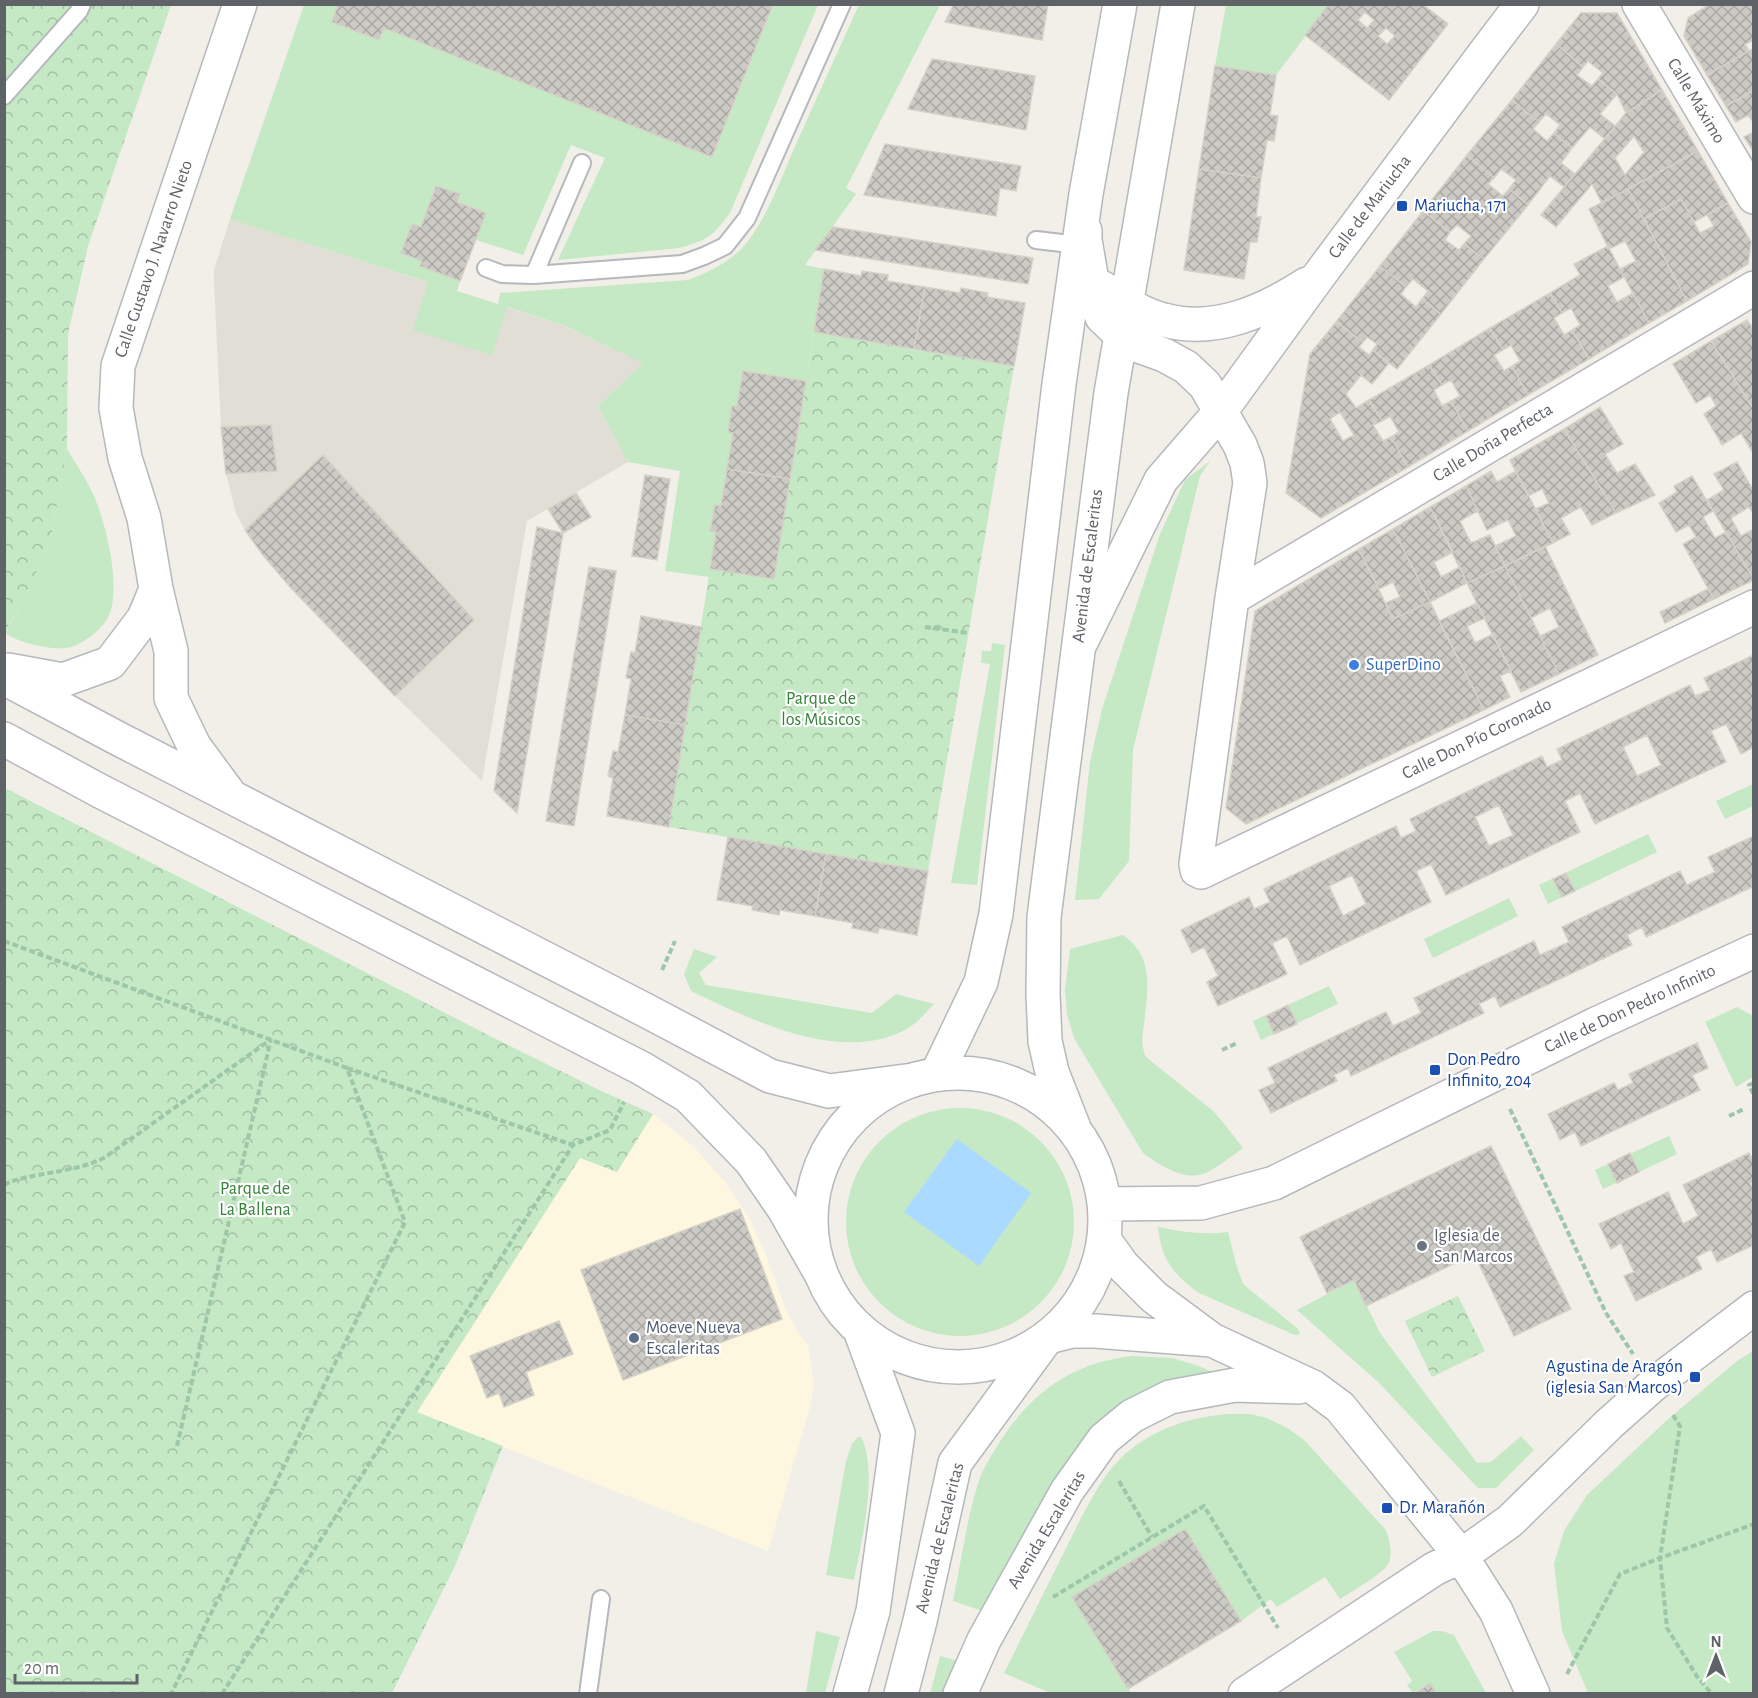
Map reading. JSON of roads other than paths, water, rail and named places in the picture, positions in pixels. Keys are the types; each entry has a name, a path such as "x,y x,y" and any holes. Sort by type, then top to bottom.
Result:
{"street":[{"name":"Calle Gustavo J. Navarro Nieto","path":"233,798 194,746 171,698 171,651 156,589 144,518 125,458 116,408 118,366 240,4"},
{"path":"820,1272 812,1243 810,1213 815,1184 825,1156 840,1130 861,1109 885,1092 925,1077 981,982 996,914 1059,384 1086,194 1120,4"},
{"name":"Avenida de Escaleritas","path":"1074,1128 1052,1072 1045,1041 1044,917 1111,393 1178,4"},
{"name":"Calle de Mariucha","path":"1077,649 1161,480 1220,412 1522,4"},
{"name":"Calle Máximo","path":"1648,8 1754,197"},
{"path":"1086,194 1085,240 1096,301 1102,317 1124,320 1163,320 1190,324 1216,323 1249,316 1284,299 1318,277"},
{"name":"Calle Doña Perfecta","path":"1232,598 1754,288"},
{"path":"1124,320 1136,345 1164,355 1186,367 1205,385 1240,445 1247,463 1250,483 1232,598"},
{"path":"4,669 63,680 110,663 144,618 156,589"},
{"name":"Calle Don Pío Coronado","path":"1232,598 1196,864 1197,870 1201,872 1754,607"},
{"path":"4,678 770,1076 829,1091 925,1077 988,1076 1036,1094 1074,1128 1095,1163 1105,1204 1105,1241 1095,1278 1075,1310 1048,1337 1019,1354 987,1364 953,1367 920,1362 888,1350 860,1330 843,1313 784,1209 751,1161 688,1096 641,1068 4,739"},
{"name":"Calle de Don Pedro Infinito","path":"1105,1204 1201,1203 1274,1183 1596,1024 1754,951"},
{"path":"1105,1241 1123,1266 1154,1297 1212,1340 1313,1387 1340,1407 1461,1556 1547,1688"},
{"path":"1245,1694 1434,1569 1461,1556 1510,1521 1653,1385 1754,1308"},
{"path":"850,1694 873,1611 898,1433 860,1330"},
{"path":"1048,1337 1072,1331 1095,1331 1212,1340"},
{"name":"Avenida de Escaleritas","path":"901,1694 920,1621 955,1463 1048,1337"},
{"name":"Avenida Escaleritas","path":"960,1694 984,1640 1067,1491 1104,1439 1132,1416 1170,1397 1235,1385 1313,1387"}],"lane":[{"path":"4,96 79,11 82,4"},
{"path":"486,268 502,274 534,274 682,264 725,246 747,218 842,4"},
{"path":"534,274 582,163"},
{"path":"1036,240 1079,245"},
{"path":"588,1694 601,1599"}],"water":[{"path":"957,1139 1031,1193 979,1266 904,1212"}],"place":[{"name":"Mariucha, 171","path":"1402,206"},
{"name":"SuperDino","path":"1354,665"},
{"name":"Don Pedro Infinito, 204","path":"1435,1070"},
{"name":"Iglesia de San Marcos","path":"1422,1246"},
{"name":"Moeve Nueva Escaleritas","path":"634,1338"},
{"name":"Agustina de Aragón (iglesia San Marcos)","path":"1695,1377"},
{"name":"Dr. Marañón","path":"1387,1508"}],"park label":[{"name":"Parque de los Músicos","path":"821,709"},
{"name":"Parque de La Ballena","path":"255,1199"}]}
